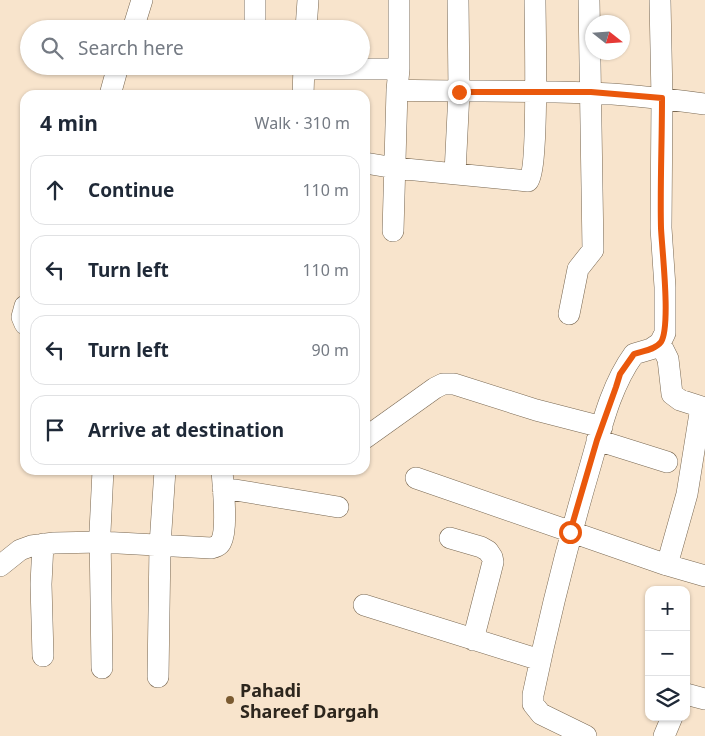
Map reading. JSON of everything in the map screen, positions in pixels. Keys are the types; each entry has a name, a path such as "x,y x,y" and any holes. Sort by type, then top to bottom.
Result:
{"street":[{"path":"135,20 142,0"},
{"path":"255,0 255,20"},
{"path":"307,20 308,0"},
{"path":"393,231 399,0"},
{"path":"455,173 459,92 458,0"},
{"path":"370,164 528,181 532,170 535,92 535,0"},
{"path":"569,314 578,269 593,250 589,0"},
{"path":"586,736 536,710 533,704 533,695 570,532 620,374 634,354 651,349 660,343 665,333 661,228 662,98 660,0"},
{"path":"111,90 116,75"},
{"path":"303,90 304,75"},
{"path":"359,75 398,80 459,92 591,92 705,104"},
{"path":"660,343 668,359 672,394 680,400 704,407 687,494 667,565"},
{"path":"370,434 435,388 443,384 454,384 536,410 667,462"},
{"path":"102,668 100,542 103,475"},
{"path":"158,677 160,545 165,475"},
{"path":"416,478 667,565 705,576"},
{"path":"0,566 20,550 42,544 100,542 211,548 218,546 221,542 224,522 223,479 338,507"},
{"path":"450,538 481,547 488,551 492,557 490,574 473,640"},
{"path":"42,544 43,656"},
{"path":"364,605 540,660"},
{"path":"690,695 705,699"},
{"path":"664,736 670,721"}],"place":[{"name":"Pahadi Shareef Dargah","path":"230,700"}],"route":[{"path":"459,92 591,92 662,98 661,228 665,287 665,333 660,343 651,349 634,354 620,374 570,532"}]}
